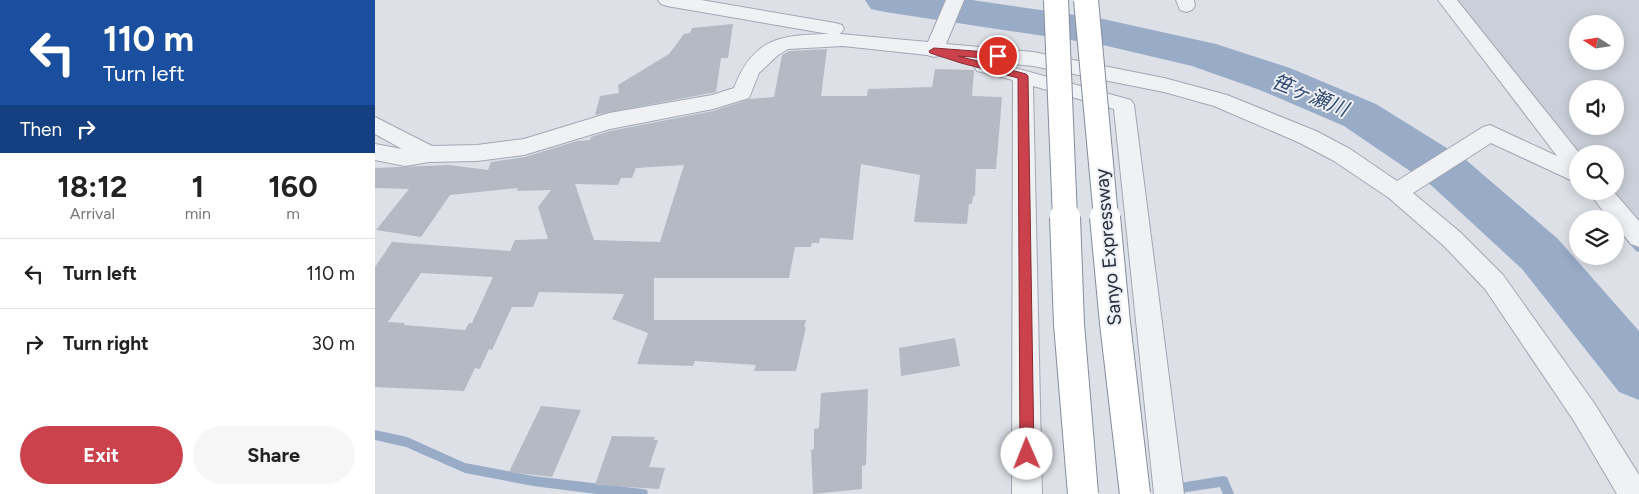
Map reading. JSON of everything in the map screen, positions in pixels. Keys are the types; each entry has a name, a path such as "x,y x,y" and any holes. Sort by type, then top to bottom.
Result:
{"highway":[{"name":"Sanyo Expressway","path":"1056,0 1069,324 1083,494"},
{"name":"Sanyo Expressway","path":"1086,0 1114,314 1135,494"}],"street":[{"path":"667,0 962,52 1033,60 1164,85 1220,100 1308,137 1403,188 1494,282 1579,404 1634,494"},
{"path":"936,46 955,0"},
{"path":"1447,0 1569,156"},
{"path":"375,152 405,158 429,154 477,153 524,147 609,121 713,102 741,93 750,71 771,50 784,43 801,41 843,40 936,46 964,61 1124,105 1169,494"},
{"path":"1023,76 1027,494"},
{"path":"375,125 429,154"},
{"path":"1403,188 1490,133 1569,171"},
{"path":"1607,200 1639,237"}],"shaded area":[{"path":"1455,0 1639,0 1639,225 1618,200 1624,200 1624,145 1573,145"}],"building":[{"path":"733,24 728,58 721,58 716,92 595,115 600,96 619,93 618,85 669,54 684,34 690,33 692,28"},
{"path":"827,49 821,96 867,96 868,89 932,87 935,69 974,70 972,96 1002,97 996,169 976,169 975,196 973,196 972,204 969,204 967,224 914,222 920,175 861,164 853,240 820,238 819,243 812,243 811,247 795,247 789,278 654,278 654,320 806,320 796,371 754,371 756,365 695,361 693,366 637,364 648,333 612,319 624,294 539,292 533,307 512,307 492,350 489,349 480,369 475,368 464,391 375,387 375,267 392,242 510,251 515,240 548,239 538,207 551,190 517,191 518,188 450,195 421,237 376,230 409,189 375,188 375,168 449,165 488,170 491,162 525,157 577,141 590,140 591,137 610,131 713,111 750,99 774,97 782,55 789,51","holes":["684,165 660,242 594,240 575,184 618,185 621,178 632,178 636,168","421,273 493,277 472,323 469,323 465,330 388,322"]},
{"path":"955,338 960,366 901,376 899,348"},
{"path":"868,389 866,465 862,466 862,489 813,494 811,450 814,449 814,429 819,428 821,393"},
{"path":"541,406 581,410 552,477 509,472"},
{"path":"612,436 655,437 654,440 658,440 649,467 665,468 659,489 595,485"}],"waterway":[{"name":"笹ヶ瀬川","path":"885,0 1103,32 1201,54 1275,79 1360,115 1449,173 1540,254 1639,373"},
{"path":"1624,231 1639,248"},
{"path":"375,435 407,442 465,468 533,481 643,494"},
{"path":"1180,488 1223,481 1229,494"}],"route":[{"path":"998,56 934,51 964,61 1023,76 1027,454"}]}
